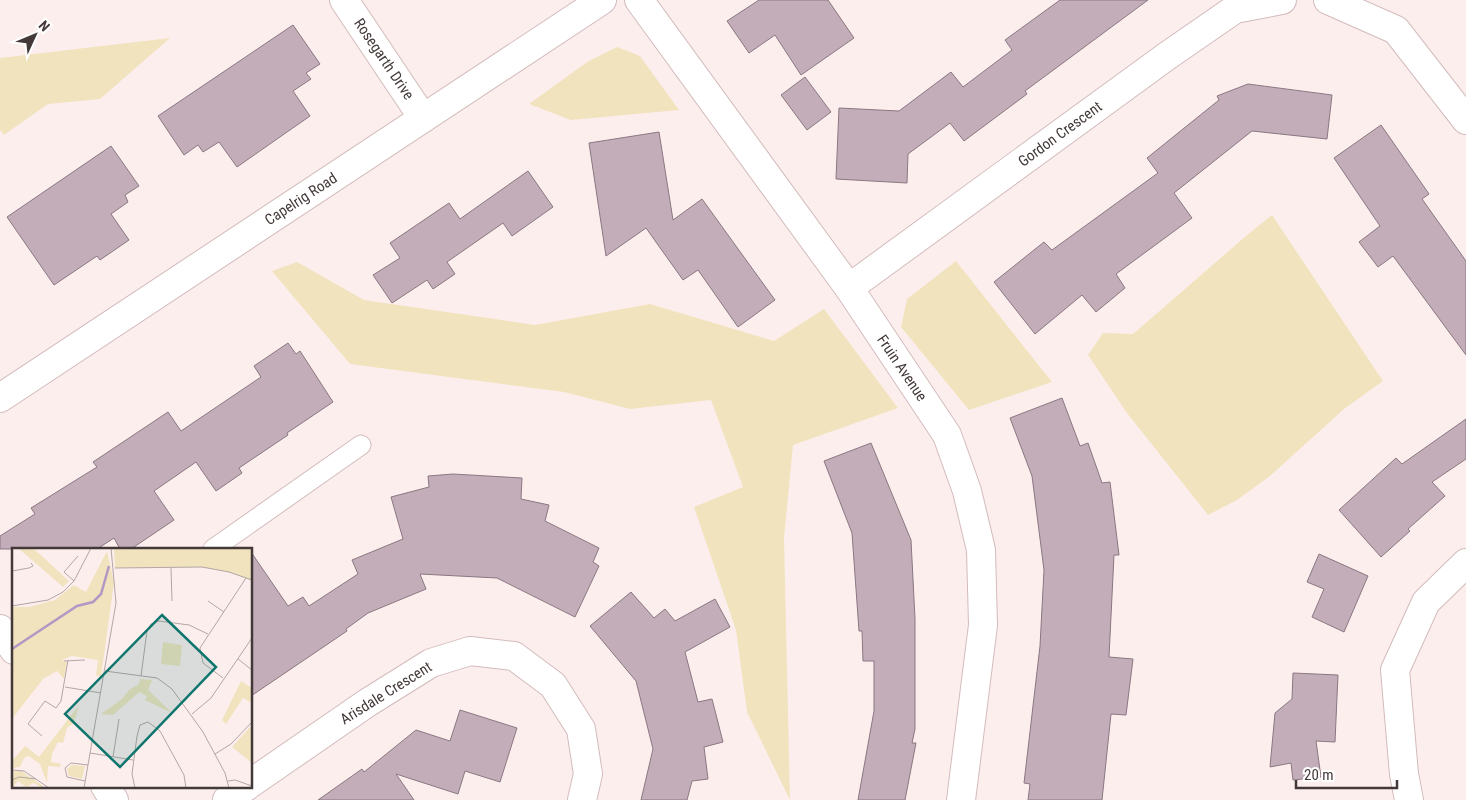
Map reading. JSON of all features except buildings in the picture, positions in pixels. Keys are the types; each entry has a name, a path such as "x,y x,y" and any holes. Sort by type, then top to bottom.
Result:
{"street":[{"name":"Rosegarth Drive","path":"344,0 423,118"},
{"name":"Capelrig Road","path":"0,398 602,0"},
{"name":"Fruin Avenue","path":"640,0 849,288 947,435 967,490 981,550 983,625 961,800"},
{"name":"Gordon Crescent","path":"849,288 1167,56 1235,9 1282,0"},
{"path":"1328,0 1396,30 1466,120"},
{"path":"1409,800 1404,774 1395,670 1426,602 1466,563"},
{"path":"0,629 12,647"},
{"name":"Arisdale Crescent","path":"252,782 368,702 431,663 470,651 514,656 553,685 581,729 588,774 582,800"},
{"path":"105,788 114,800"},
{"path":"227,800 244,788"}],"lane":[{"path":"214,548 361,444"}],"shaded area":[{"path":"170,38 100,99 48,104 4,135 0,130 0,58"},
{"path":"617,47 640,56 679,110 571,120 529,104 587,62"},
{"path":"1272,215 1383,381 1344,409 1270,476 1237,500 1208,515 1127,413 1088,355 1103,333 1133,334"},
{"path":"956,261 1052,382 969,410 901,327 907,299"},
{"path":"297,262 364,300 535,325 650,304 774,341 824,309 898,408 793,445 784,538 790,800 747,712 736,630 694,507 743,487 711,400 630,409 564,392 350,364 272,271"}]}
